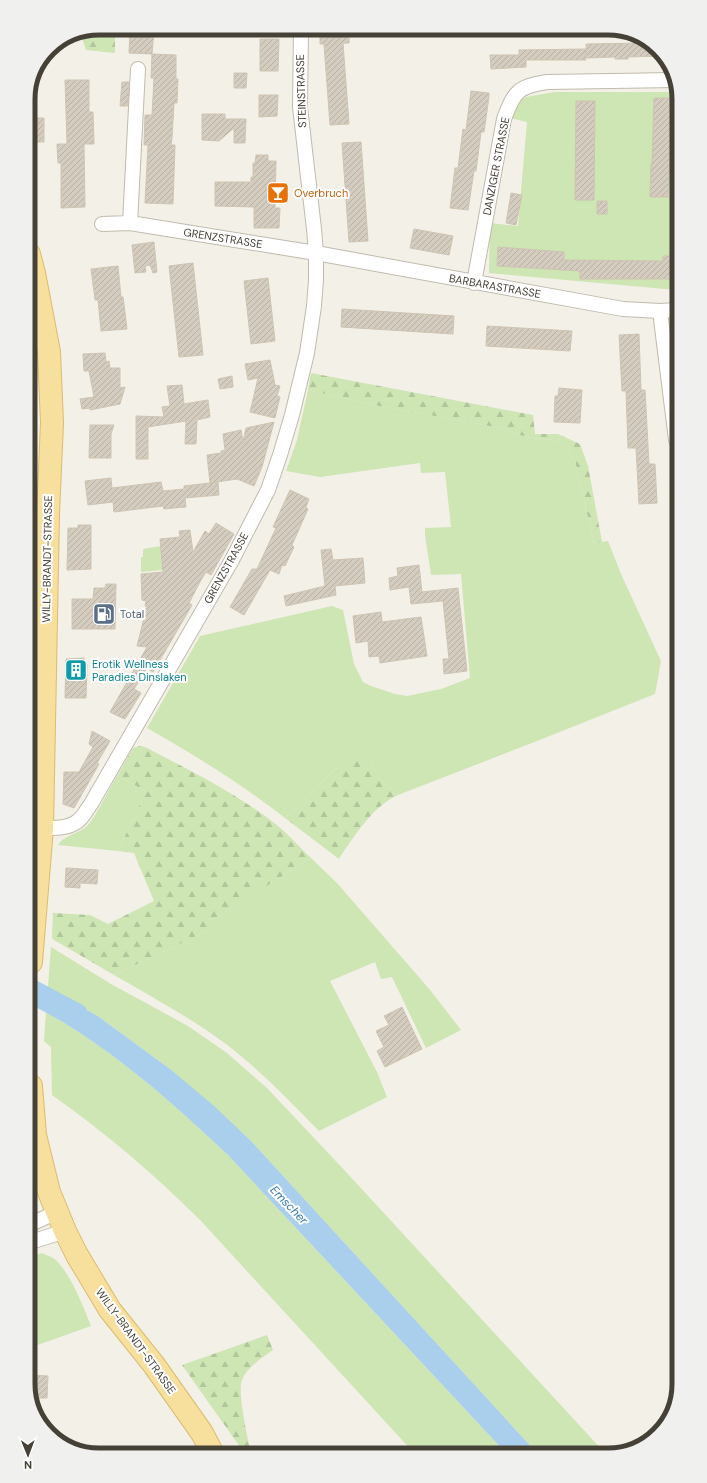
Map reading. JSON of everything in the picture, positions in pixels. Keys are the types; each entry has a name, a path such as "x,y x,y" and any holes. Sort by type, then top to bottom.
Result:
{"main road":[{"name":"WILLY-BRANDT-STRASSE","path":"35,278 49,352 52,423 48,514 42,828 35,909"},
{"path":"35,336 48,514"},
{"name":"WILLY-BRANDT-STRASSE","path":"35,1135 49,1192 51,1224 77,1255 110,1310 154,1365 202,1433 210,1448"},
{"name":"WILLY-BRANDT-STRASSE","path":"35,1182 51,1224 91,1299 121,1344 150,1383 203,1448"}],"street":[{"name":"STEINSTRASSE","path":"301,35 300,107 305,153"},
{"path":"130,223 138,69"},
{"name":"DANZIGER STRASSE","path":"474,283 504,119 511,99 522,88 533,84 547,82 669,80"},
{"name":"GRENZSTRASSE","path":"42,828 69,826 79,820 91,804 232,560 268,490 292,416 307,353 314,306 316,253 305,153"},
{"name":"GRENZSTRASSE","path":"102,224 130,223 316,253"},
{"name":"BARBARASTRASSE","path":"316,253 623,309 672,310"},
{"path":"660,311 672,404"},
{"path":"35,1238 51,1224"}],"green space":[{"path":"115,35 115,53 86,50 82,37"},
{"path":"554,92 671,92 672,290 489,273 490,223 518,226 527,122 510,118 521,98"},
{"path":"311,373 533,415 535,434 558,434 580,444 588,466 602,542 594,543 575,461 563,445 552,440 533,438 506,429 374,405 308,390"},
{"path":"308,390 374,405 506,429 533,438 552,440 563,445 575,461 594,543 608,541 621,574 661,661 655,694 398,795 381,779 369,759 335,769 285,818 218,770 147,728 200,636 332,606 343,610 354,664 363,682 395,694 407,696 441,689 470,678 461,574 431,575 425,535 425,528 451,527 445,472 421,473 420,463 320,477 286,471 297,440"},
{"path":"161,546 163,570 141,572 141,557 143,557 143,549"},
{"path":"140,746 145,747 197,774 263,814 287,834 311,858 224,913 207,931 114,975 52,938 53,913 90,915 108,924 154,901 134,853 118,851 146,791 117,776 133,748"},
{"path":"369,759 381,779 398,795 389,800 372,814 357,832 339,859 285,818 335,769 360,760"},
{"path":"117,776 146,791 118,851 58,845 64,838 84,828 92,821"},
{"path":"311,858 337,883 431,991 461,1030 426,1048 392,977 381,979 375,962 330,981 377,1072 387,1097 319,1131 263,1075 213,1034 114,975 207,931 224,913"},
{"path":"51,947 111,984 188,1026 227,1053 267,1088 600,1448 532,1448 252,1142 170,1069 99,1017 48,987"},
{"path":"46,1012 95,1043 163,1096 228,1155 501,1448 409,1448 201,1221 130,1155 92,1124 52,1095 51,1047 44,1041"},
{"path":"42,1253 53,1258 59,1263 75,1289 91,1326 35,1346 35,1255"},
{"path":"267,1335 273,1350 247,1371 242,1380 241,1386 244,1416 250,1448 241,1448 182,1365"}],"water":[{"path":"48,987 99,1017 170,1069 213,1105 252,1142 532,1448 501,1448 228,1155 141,1078 95,1043 46,1012"}],"building":[{"path":"130,35 154,35 152,54 129,53"},
{"path":"320,35 349,35 349,43 343,43 349,124 330,125 324,44 320,44"},
{"path":"260,39 279,39 278,71 260,71"},
{"path":"638,43 644,46 655,56 628,57 628,59 615,59 615,57 587,58 586,44"},
{"path":"586,49 586,60 526,60 526,67 491,69 490,55 519,55 519,50"},
{"path":"152,54 176,55 176,79 178,79 177,103 174,103 171,145 175,145 173,204 145,203 148,145 144,145 145,115 152,115 154,78 151,78"},
{"path":"234,73 247,73 246,88 234,88"},
{"path":"65,80 89,80 89,112 93,112 94,144 84,144 85,207 61,208 61,163 58,163 57,144 67,144"},
{"path":"122,82 129,82 128,106 120,106"},
{"path":"471,91 489,93 489,97 484,132 481,132 476,171 474,171 468,210 450,208 455,168 458,168 463,129 466,130"},
{"path":"259,95 278,95 277,116 259,117"},
{"path":"654,98 672,98 668,197 650,197"},
{"path":"576,101 595,101 594,200 575,200"},
{"path":"202,114 225,114 225,119 246,119 245,143 234,143 234,128 219,141 202,140"},
{"path":"35,118 44,118 44,142 35,142"},
{"path":"361,142 368,241 349,242 342,143"},
{"path":"256,155 268,155 268,161 276,161 275,208 280,208 279,228 254,228 254,207 215,206 215,182 251,182 251,177 253,177 253,163 255,163"},
{"path":"511,193 522,195 516,225 506,223"},
{"path":"597,201 607,201 607,214 597,214"},
{"path":"414,229 453,236 449,255 410,248"},
{"path":"154,242 157,272 153,273 150,265 145,266 146,272 135,273 132,245"},
{"path":"498,247 564,252 564,260 663,261 663,256 672,256 672,279 580,279 580,271 497,266"},
{"path":"193,263 203,355 179,357 169,266"},
{"path":"118,266 121,297 123,297 127,329 101,331 98,300 95,300 91,269"},
{"path":"268,278 275,341 251,344 244,281"},
{"path":"342,309 454,316 453,334 341,327"},
{"path":"487,326 572,331 570,351 486,346"},
{"path":"639,334 641,390 645,390 649,464 655,464 657,503 639,504 636,448 628,448 626,391 622,391 619,335"},
{"path":"105,353 106,362 109,361 110,368 120,368 120,388 125,387 120,404 90,410 90,408 82,409 80,399 94,397 89,371 84,371 83,354"},
{"path":"270,360 275,385 280,386 277,396 280,397 275,418 250,412 258,378 248,380 245,364"},
{"path":"232,376 233,387 220,389 218,379"},
{"path":"182,385 184,404 208,400 210,417 197,420 196,444 185,444 186,421 148,427 148,459 136,459 136,416 164,417 162,407 170,406 167,386"},
{"path":"559,388 582,390 580,423 554,422 555,396 558,396"},
{"path":"274,422 262,467 254,486 237,479 210,483 207,455 221,453 221,451 225,450 223,434 241,430 243,442 246,428"},
{"path":"90,425 114,425 111,434 111,458 89,458"},
{"path":"111,478 112,488 161,482 163,491 184,489 184,486 218,482 219,495 185,498 186,507 164,509 163,506 114,512 113,502 88,505 85,481"},
{"path":"290,490 309,499 306,507 308,509 292,545 294,547 285,566 282,565 279,574 270,570 244,615 230,607 252,569 257,569 276,528 273,527"},
{"path":"216,523 234,534 211,575 206,572 201,580 189,603 192,605 153,672 147,668 134,689 141,693 125,719 110,712 147,647 137,646 147,606 145,606 146,601 142,600 141,574 163,572 160,539 180,537 179,531 190,530 193,552 205,531 209,534"},
{"path":"78,525 91,525 91,569 67,570 68,528 78,528"},
{"path":"331,549 333,560 363,558 365,583 335,586 336,595 286,606 284,596 325,586 321,550"},
{"path":"419,565 422,592 458,588 467,671 444,674 443,659 449,659 443,601 411,604 409,587 390,590 389,578 398,576 397,568"},
{"path":"106,584 116,584 115,629 72,629 72,599 93,599 94,588 105,588"},
{"path":"381,612 382,622 421,617 427,656 380,663 379,656 369,657 368,641 356,643 353,616"},
{"path":"84,658 84,664 87,664 86,698 65,698 66,659"},
{"path":"92,731 110,741 74,808 63,804 64,772 79,772 93,747 89,744"},
{"path":"66,868 98,870 97,884 80,883 80,888 65,887"},
{"path":"402,1007 422,1049 385,1067 377,1051 384,1047 376,1031 389,1025 384,1016"},
{"path":"35,1375 48,1376 47,1398 36,1398"}],"waterway":[{"name":"Emscher","path":"35,993 76,1015"}],"place":[{"name":"Overbruch","path":"278,193"},
{"name":"Total","path":"104,614"},
{"name":"Erotik Wellness Paradies Dinslaken","path":"76,670"}]}
